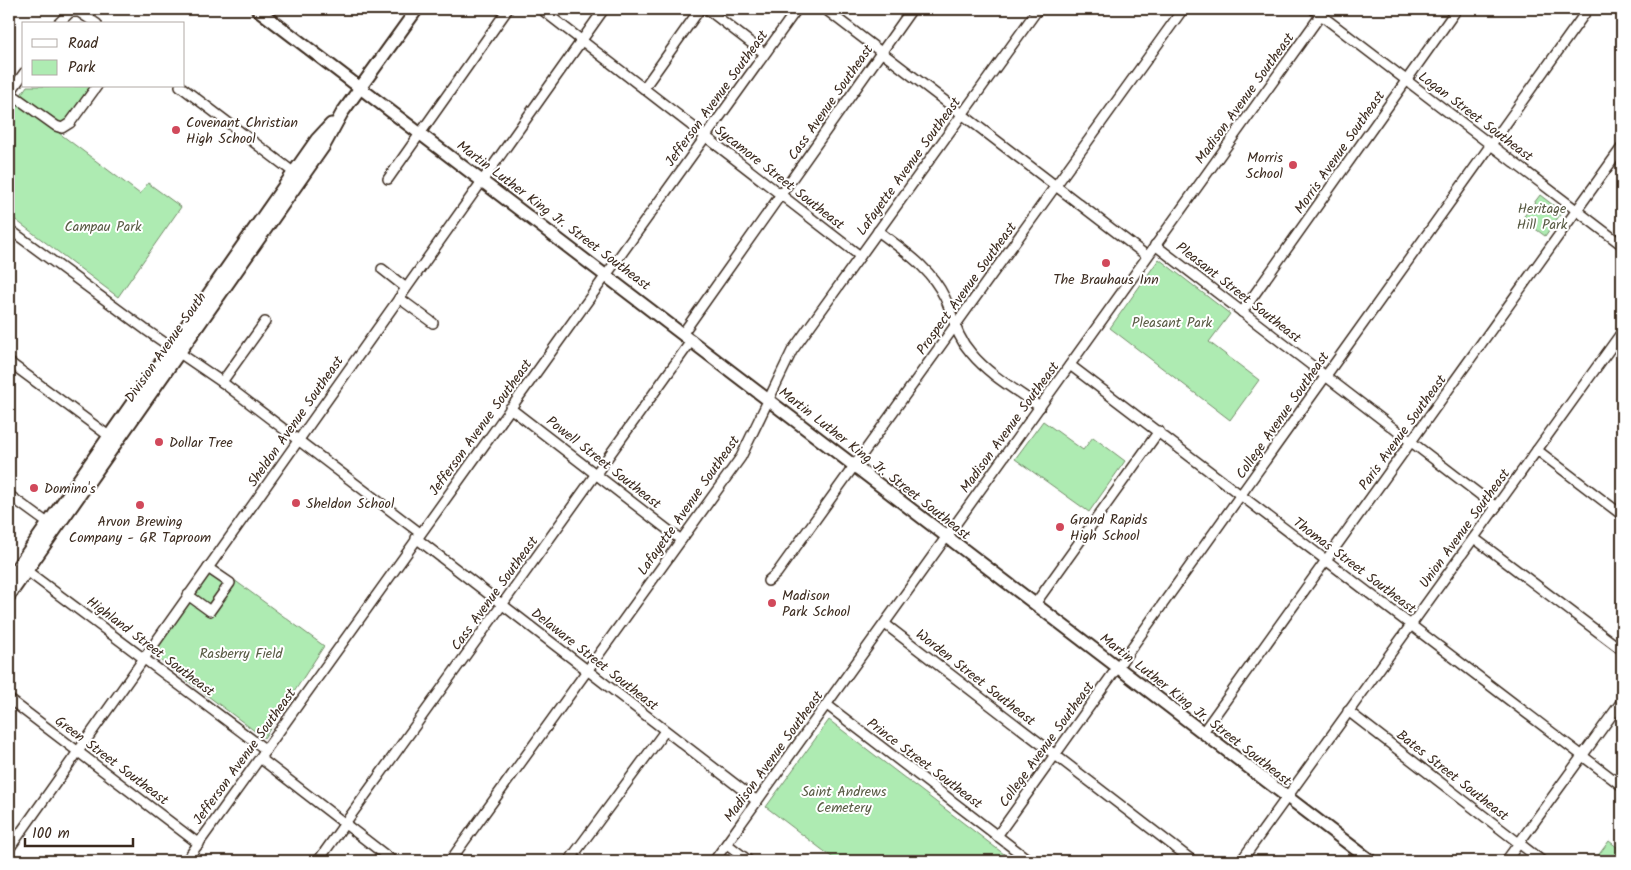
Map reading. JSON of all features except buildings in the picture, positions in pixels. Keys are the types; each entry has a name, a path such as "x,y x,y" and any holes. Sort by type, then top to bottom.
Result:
{"main road":[{"name":"Martin Luther King Jr. Street Southeast","path":"258,9 855,465 946,538 1371,861"},
{"name":"Division Avenue South","path":"9,596 23,568 52,526 298,175 324,146 342,113 417,9"},
{"name":"Division Avenue South","path":"9,580 23,568"}],"street":[{"path":"388,179 508,9"},
{"name":"Sycamore Street Southeast","path":"541,9 860,256"},
{"name":"Sheldon Avenue Southeast","path":"9,849 604,9"},
{"path":"644,88 700,9"},
{"path":"707,9 764,53"},
{"name":"Jefferson Avenue Southeast","path":"186,861 797,9"},
{"path":"825,9 1147,256"},
{"name":"Cass Avenue Southeast","path":"318,861 596,473 782,194 912,9"},
{"name":"Lafayette Avenue Southeast","path":"450,861 741,457 792,351 1038,9"},
{"name":"Prospect Avenue Southeast","path":"768,580 777,573 1183,9"},
{"name":"Logan Street Southeast","path":"1313,9 1323,12 1406,81 1622,245"},
{"name":"Morris Avenue Southeast","path":"1242,312 1458,9"},
{"name":"College Avenue Southeast","path":"998,836 1054,754 1492,146 1588,9"},
{"path":"60,22 70,12 79,12 94,22"},
{"name":"Madison Avenue Southeast","path":"714,861 1323,12"},
{"path":"22,76 9,93 56,126 62,128 70,123 96,88"},
{"path":"183,88 298,175"},
{"name":"Paris Avenue Southeast","path":"1203,732 1622,147"},
{"name":"Delaware Street Southeast","path":"9,229 222,382 418,535 502,605 588,669 757,801"},
{"path":"878,231 917,260 933,276 946,300 954,327 964,344 978,361 1040,407"},
{"name":"Pleasant Street Southeast","path":"1155,245 1496,507"},
{"path":"382,269 406,288"},
{"path":"399,298 434,324"},
{"path":"222,382 265,322"},
{"name":"Union Avenue Southeast","path":"1241,861 1622,332"},
{"path":"9,362 113,439"},
{"name":"Thomas Street Southeast","path":"1070,365 1622,786"},
{"name":"Powell Street Southeast","path":"510,408 681,540"},
{"path":"1035,604 1159,431"},
{"path":"1537,450 1622,515"},
{"path":"9,495 52,526"},
{"path":"1474,538 1622,650"},
{"name":"Highland Street Southeast","path":"23,568 145,658 393,861"},
{"path":"188,595 210,610 230,583 208,568"},
{"name":"Worden Street Southeast","path":"885,624 1193,861"},
{"name":"Green Street Southeast","path":"9,699 198,844"},
{"path":"1506,861 1622,701"},
{"name":"Prince Street Southeast","path":"827,706 1030,861"},
{"name":"Bates Street Southeast","path":"1348,711 1542,861"},
{"path":"570,861 665,731"},
{"path":"727,844 748,861"}],"green space":[{"name":"Campau Park","path":"26,88 90,88 59,133 140,194 148,183 181,207 118,297 9,215 9,112"},
{"name":"Heritage Hill Park","path":"1540,195 1562,212 1545,236 1522,219"},
{"name":"Pleasant Park","path":"1159,259 1230,314 1209,342 1259,380 1230,420 1110,328"},
{"path":"1043,421 1083,450 1093,437 1125,461 1089,512 1015,459"},
{"name":"Rasberry Field","path":"211,563 324,646 264,738 149,652"},
{"name":"Saint Andrews Cemetery","path":"829,720 1013,861 837,861 766,807"},
{"path":"1609,841 1622,851 1622,861 1594,861"}],"place":[{"name":"Covenant Christian High School","path":"176,130"},
{"name":"Morris School","path":"1293,165"},
{"name":"The Brauhaus Inn","path":"1106,263"},
{"name":"Dollar Tree","path":"159,442"},
{"name":"Domino's","path":"34,488"},
{"name":"Sheldon School","path":"296,503"},
{"name":"Arvon Brewing Company - GR Taproom","path":"140,505"},
{"name":"Grand Rapids High School","path":"1060,527"},
{"name":"Madison Park School","path":"772,603"}]}
